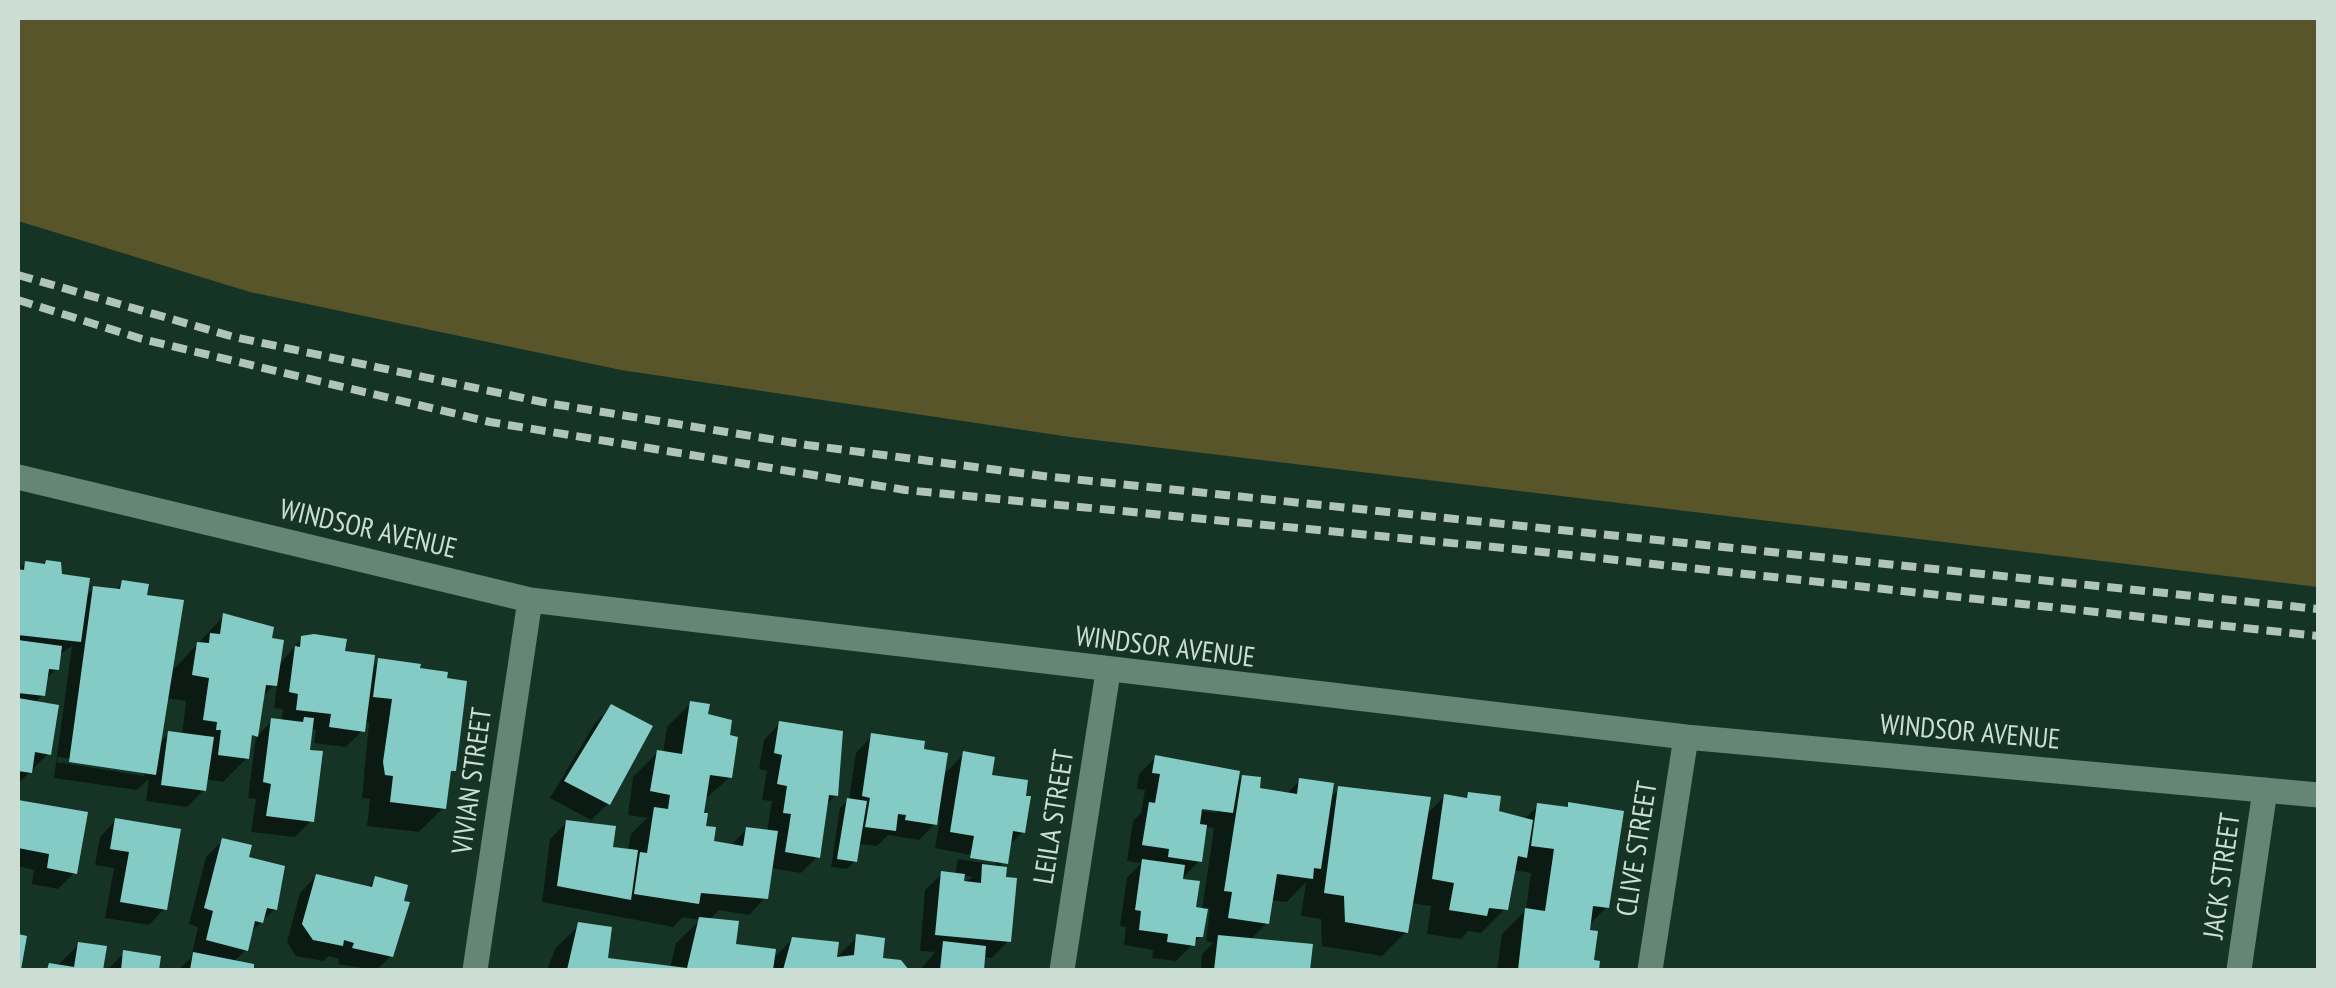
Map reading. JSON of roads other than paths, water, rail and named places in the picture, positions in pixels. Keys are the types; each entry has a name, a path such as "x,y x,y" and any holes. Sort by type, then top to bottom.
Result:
{"street":[{"name":"WINDSOR AVENUE","path":"18,477 530,600 1108,672 1686,737 2318,795"},
{"name":"VIVIAN STREET","path":"476,970 530,600"},
{"name":"LEILA STREET","path":"1062,970 1108,672"},
{"name":"CLIVE STREET","path":"1650,970 1686,737"},
{"name":"JACK STREET","path":"2239,970 2265,790"}],"railway":[{"path":"18,275 234,337 547,403 807,445 1043,476 2318,609"},
{"path":"18,300 142,339 490,422 905,490 1524,550 2318,636"}]}
